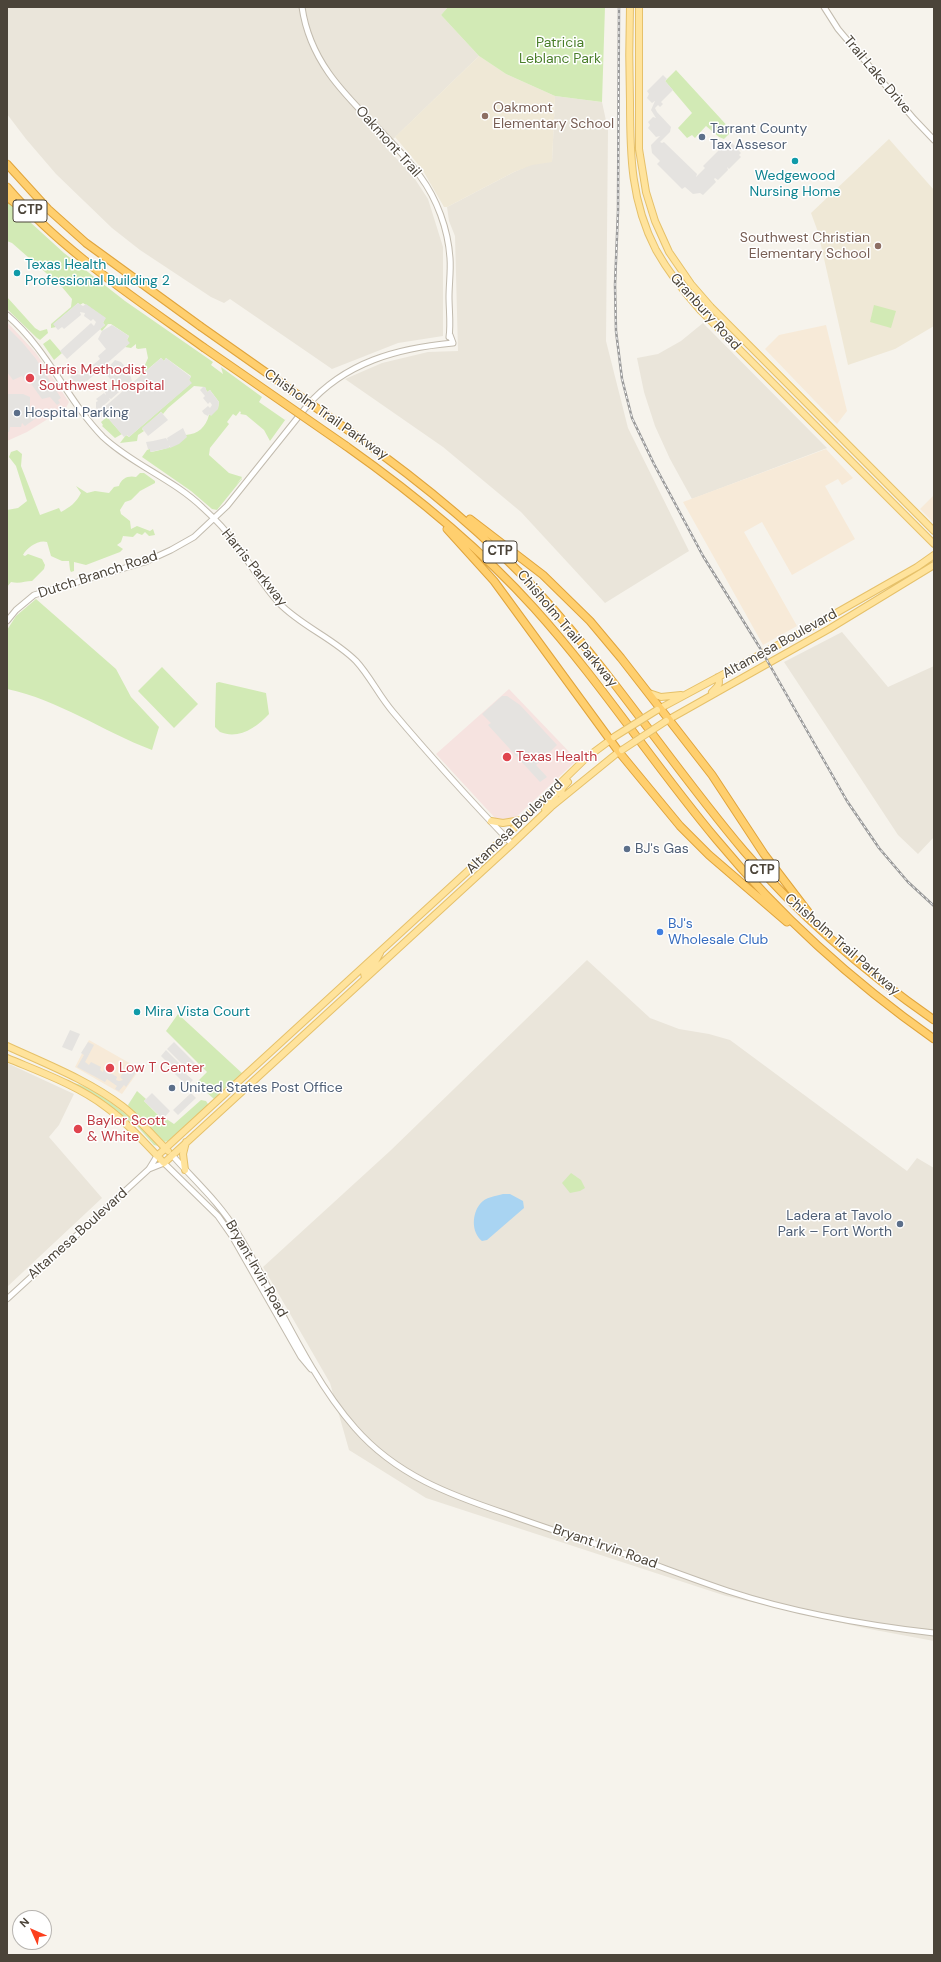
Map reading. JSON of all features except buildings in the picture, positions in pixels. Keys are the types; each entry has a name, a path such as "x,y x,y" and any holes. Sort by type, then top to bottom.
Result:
{"highway":[{"path":"7,158 25,184"},
{"name":"Chisholm Trail Parkway","path":"7,164 52,213 86,243 434,493 490,542 540,594 579,640 741,847 780,890 828,936 898,995 934,1020"},
{"name":"Chisholm Trail Parkway","path":"7,187 54,235 106,277 203,347 397,482 467,541 535,610 565,645 717,841 757,886 817,946 868,990 934,1039"},
{"path":"7,196 54,235"},
{"path":"397,482 464,546 490,575 612,738 620,751 680,826 709,855 762,902 817,946"},
{"path":"434,493 497,538 554,586 590,621 648,692 667,720 719,785 773,867 828,936"}],"main road":[{"name":"Granbury Road","path":"630,7 630,150 636,193 650,236 670,273 701,311 934,544"},
{"name":"Granbury Road","path":"639,7 639,150 646,192 659,232 676,263 709,304 934,531"},
{"path":"630,150 639,150"},
{"path":"650,236 659,232"},
{"path":"701,311 709,304"},
{"path":"772,382 779,375"},
{"path":"889,499 896,493"},
{"name":"Altamesa Boulevard","path":"157,1156 505,837 586,758 612,738 659,709 815,625 916,567 934,555"},
{"name":"Altamesa Boulevard","path":"164,1163 542,815 620,751 667,720 820,634 934,565"},
{"path":"815,625 820,634"},
{"path":"705,699 719,686 720,682 718,677"},
{"path":"648,692 660,697 686,694"},
{"path":"563,797 561,789 586,758"},
{"path":"542,815 556,795 556,788"},
{"path":"491,821 503,823 522,820"},
{"path":"365,978 364,973 379,958 380,951"},
{"name":"Bryant Irvin Road","path":"7,1046 106,1094 134,1117 172,1156"},
{"name":"Bryant Irvin Road","path":"7,1058 77,1090 100,1103 122,1120 164,1163"},
{"path":"185,1170 183,1154 186,1142"}],"street":[{"name":"Oakmont Trail","path":"302,7 306,26 314,50 327,72 339,88 407,160 420,176 435,202 448,245 450,259 450,343"},
{"name":"Trail Lake Drive","path":"824,7 838,29 914,119 934,140"},
{"name":"Harris Parkway","path":"7,315 27,333 87,418 105,438 125,455 188,495 214,519 235,542 268,590 277,600 295,616 340,646 357,662 391,710 512,844"},
{"name":"Dutch Branch Road","path":"7,621 16,610 34,595 145,562 183,544 214,519 317,394 335,379 360,365 390,354 421,346 450,343"},
{"name":"Altamesa Boulevard","path":"7,1299 149,1169 157,1156"},
{"name":"Bryant Irvin Road","path":"172,1156 211,1198 236,1230 287,1327 301,1357 320,1378 343,1414 356,1430 371,1444 409,1474 452,1496 757,1599 860,1624 934,1633"},
{"name":"Altamesa Boulevard","path":"149,1169 164,1163"},
{"name":"Bryant Irvin Road","path":"164,1163 218,1216 232,1236 287,1327"}],"shaded area":[{"path":"7,7 448,7 441,15 479,56 385,147 411,173 428,199 443,247 443,336 398,343 332,369 230,299 224,303 211,297 140,250 112,228 56,174 7,114"},
{"name":"Oakmont Elementary School","path":"479,56 506,74 555,96 552,162 532,165 514,172 447,207 444,207 422,169 395,137"},
{"path":"663,75 667,79 665,81 673,90 661,102 663,104 660,107 658,105 655,108 671,127 670,132 660,142 664,142 697,174 696,177 705,168 703,166 722,147 724,149 731,142 741,153 739,155 741,157 729,169 727,167 728,170 718,180 715,178 714,179 716,182 703,195 700,193 693,194 685,187 682,189 657,164 660,161 652,153 651,145 660,136 656,137 648,128 650,125 648,122 653,117 656,118 651,110 655,101 652,103 647,98 649,94 647,91"},
{"path":"555,96 602,102 608,130 606,341 628,428 689,551 605,603 521,512 443,447 345,379 382,363 428,352 458,351 455,236 449,221 447,207 532,164 552,161"},
{"name":"Southwest Christian Elementary School","path":"889,139 934,190 934,326 895,349 848,365 818,232 811,213"},
{"path":"78,303 83,306 86,304 106,318 103,323 105,325 67,359 60,351 91,323 94,326 96,322 93,319 91,321 84,316 85,313 80,312 81,315 64,329 62,327 58,330 53,324"},
{"name":"Harris Methodist Southwest Hospital","path":"7,322 36,353 69,402 66,408 27,432 7,441"},
{"path":"703,323 827,448 692,499 670,459 655,426 644,392 637,358 658,354 681,341"},
{"path":"112,325 129,336 127,340 130,343 87,381 81,383 74,381 70,377 72,375 68,371 74,366 79,372 76,374 81,375 100,359 98,356 106,349 98,339 102,331"},
{"path":"826,325 847,411 837,424 765,349 779,335"},
{"path":"7,327 36,359 61,398 58,400 60,403 57,405 50,397 42,399 29,381 26,382 22,376 13,380 7,372"},
{"path":"161,358 164,361 166,358 191,377 189,380 192,383 129,437 127,435 124,437 101,410"},
{"path":"115,360 121,362 129,371 132,381 120,391 118,390 119,392 111,399 109,398 110,400 98,410 96,408 96,402 98,401 96,399 104,393 106,395 105,392 113,385 115,387 117,385 116,381 113,382 104,372"},
{"path":"205,387 207,392 210,390 219,402 218,409 211,416 209,414 208,416 204,414 202,411 208,406 210,408 212,405 210,402 208,404 203,398 205,396 200,390"},
{"name":"Hospital Parking","path":"7,394 23,394 30,397 30,412 27,414 35,410 39,416 25,426 22,423 21,427 10,427 9,432 7,432"},
{"path":"161,412 168,420 148,436 142,428"},
{"path":"183,428 187,437 179,444 170,448 169,445 169,448 150,452 146,442 166,438 168,441 167,438"},
{"path":"826,449 853,478 842,485 838,479 825,486 855,539 792,575 762,522 744,532 797,626 763,645 683,502"},
{"path":"934,495 934,523 920,509"},
{"path":"842,632 888,687 934,666 934,837 918,854 898,835 784,662"},
{"name":"Texas Health","path":"509,689 577,760 513,820 505,822 495,818 436,754"},
{"path":"502,696 507,696 520,705 557,745 536,765 547,777 540,782 488,725 491,723 482,714"},
{"path":"587,960 650,1018 679,1029 709,1034 730,1040 907,1171 917,1158 934,1168 934,1641 864,1628 726,1596 426,1498 349,1450 330,1383 263,1267 390,1151"},
{"path":"70,1030 80,1034 72,1051 62,1047"},
{"path":"89,1040 140,1069 122,1094 75,1067"},
{"path":"88,1042 94,1045 85,1062 89,1065 91,1062 101,1067 100,1070 103,1072 104,1069 117,1077 116,1080 119,1081 123,1080 120,1077 129,1065 137,1071 126,1087 124,1085 119,1091 115,1089 117,1086 107,1079 105,1082 77,1067 84,1055 81,1053"},
{"path":"174,1042 196,1064 189,1071 167,1049"},
{"path":"166,1050 188,1072 186,1074 193,1080 187,1086 164,1063 166,1061 161,1056"},
{"path":"7,1063 74,1094 59,1125 49,1137 102,1198 7,1287"},
{"path":"152,1093 170,1111 163,1119 144,1101"},
{"path":"191,1093 196,1098 178,1115 173,1110"}],"green space":[{"name":"Patricia Leblanc Park","path":"448,7 605,7 602,102 555,96 506,74 479,56 441,15"},
{"path":"676,70 732,131 724,139 719,137 706,126 695,138 692,135 687,138 678,128 692,113 665,81"},
{"path":"7,201 64,253 125,301 213,362 211,365 223,374 221,367 262,397 259,402 285,420 288,416 270,441 264,430 246,415 240,414 240,411 236,416 233,414 227,422 229,424 210,448 209,455 229,473 242,477 236,485 242,479 217,510 212,509 191,491 142,457 147,450 150,449 151,452 170,447 186,435 201,429 206,423 209,415 218,408 219,402 210,390 207,392 205,387 194,386 163,414 161,412 142,429 144,431 138,435 137,441 120,443 126,435 129,437 191,383 189,380 191,376 166,358 164,361 161,358 140,376 148,358 146,348 138,349 136,348 136,344 131,348 125,347 129,343 127,340 129,336 111,324 108,324 102,331 100,329 105,325 103,323 105,318 83,303 80,305 78,303 54,324 56,327 51,328 51,324 71,307 72,299 62,287 12,243 7,241"},
{"path":"7,297 35,328 40,331 47,329 48,333 40,340 37,338 7,309"},
{"path":"874,305 896,311 891,328 870,322"},
{"path":"50,339 62,353 54,360 43,344"},
{"path":"107,417 122,434 115,438 102,426 103,425 101,422"},
{"path":"17,450 22,454 21,466 40,515 59,508 61,512 75,502 81,493 76,486 87,493 95,491 109,493 114,487 119,486 120,483 126,478 131,476 136,477 140,473 144,473 155,481 155,483 140,491 131,500 125,502 120,510 121,514 130,521 131,529 137,526 150,531 153,529 155,535 149,536 145,532 142,535 137,533 133,537 123,536 121,542 117,545 123,549 120,552 86,565 74,562 74,571 71,572 69,561 62,561 51,556 47,542 44,541 37,543 30,547 23,555 25,556 28,554 42,559 45,565 44,569 32,581 20,583 11,582 7,587 7,510 18,508 27,501 16,466 9,457 11,452"},
{"path":"36,599 116,669 131,697 159,727 152,750 45,700 7,689 7,630 16,616"},
{"path":"162,667 198,704 174,728 138,691"},
{"path":"219,682 266,693 269,714 253,728 247,731 234,734 220,732 215,727 216,683"},
{"path":"178,1014 243,1074 214,1099 196,1083 207,1072 166,1031"},
{"path":"74,1083 85,1087 108,1100 141,1128 158,1146 154,1145 136,1125"},
{"path":"137,1091 146,1099 144,1101 162,1119 165,1118 174,1124 201,1100 206,1101 208,1104 168,1141 164,1142 129,1108 128,1105"},
{"path":"571,1173 581,1180 585,1188 580,1191 570,1193 562,1183"}],"water":[{"path":"503,1194 510,1194 523,1201 524,1208 487,1240 482,1241 478,1237 474,1228 474,1218 477,1208 485,1200"}],"railway":[{"path":"619,7 618,211 615,285 616,331 622,379 632,418 654,464 703,556 760,648 847,801 879,848 908,882 934,906"}],"place":[{"name":"Oakmont Elementary School","path":"485,116"},
{"name":"Tarrant County Tax Assesor","path":"702,137"},
{"name":"Wedgewood Nursing Home","path":"795,161"},
{"name":"Southwest Christian Elementary School","path":"878,246"},
{"name":"Texas Health Professional Building 2","path":"17,273"},
{"name":"Harris Methodist Southwest Hospital","path":"30,378"},
{"name":"Hospital Parking","path":"17,413"},
{"name":"Texas Health","path":"507,757"},
{"name":"BJ's Gas","path":"627,849"},
{"name":"BJ's Wholesale Club","path":"660,932"},
{"name":"Mira Vista Court","path":"137,1012"},
{"name":"Low T Center","path":"110,1068"},
{"name":"United States Post Office","path":"172,1088"},
{"name":"Baylor Scott & White","path":"78,1129"},
{"name":"Ladera at Tavolo Park – Fort Worth","path":"900,1224"}]}
